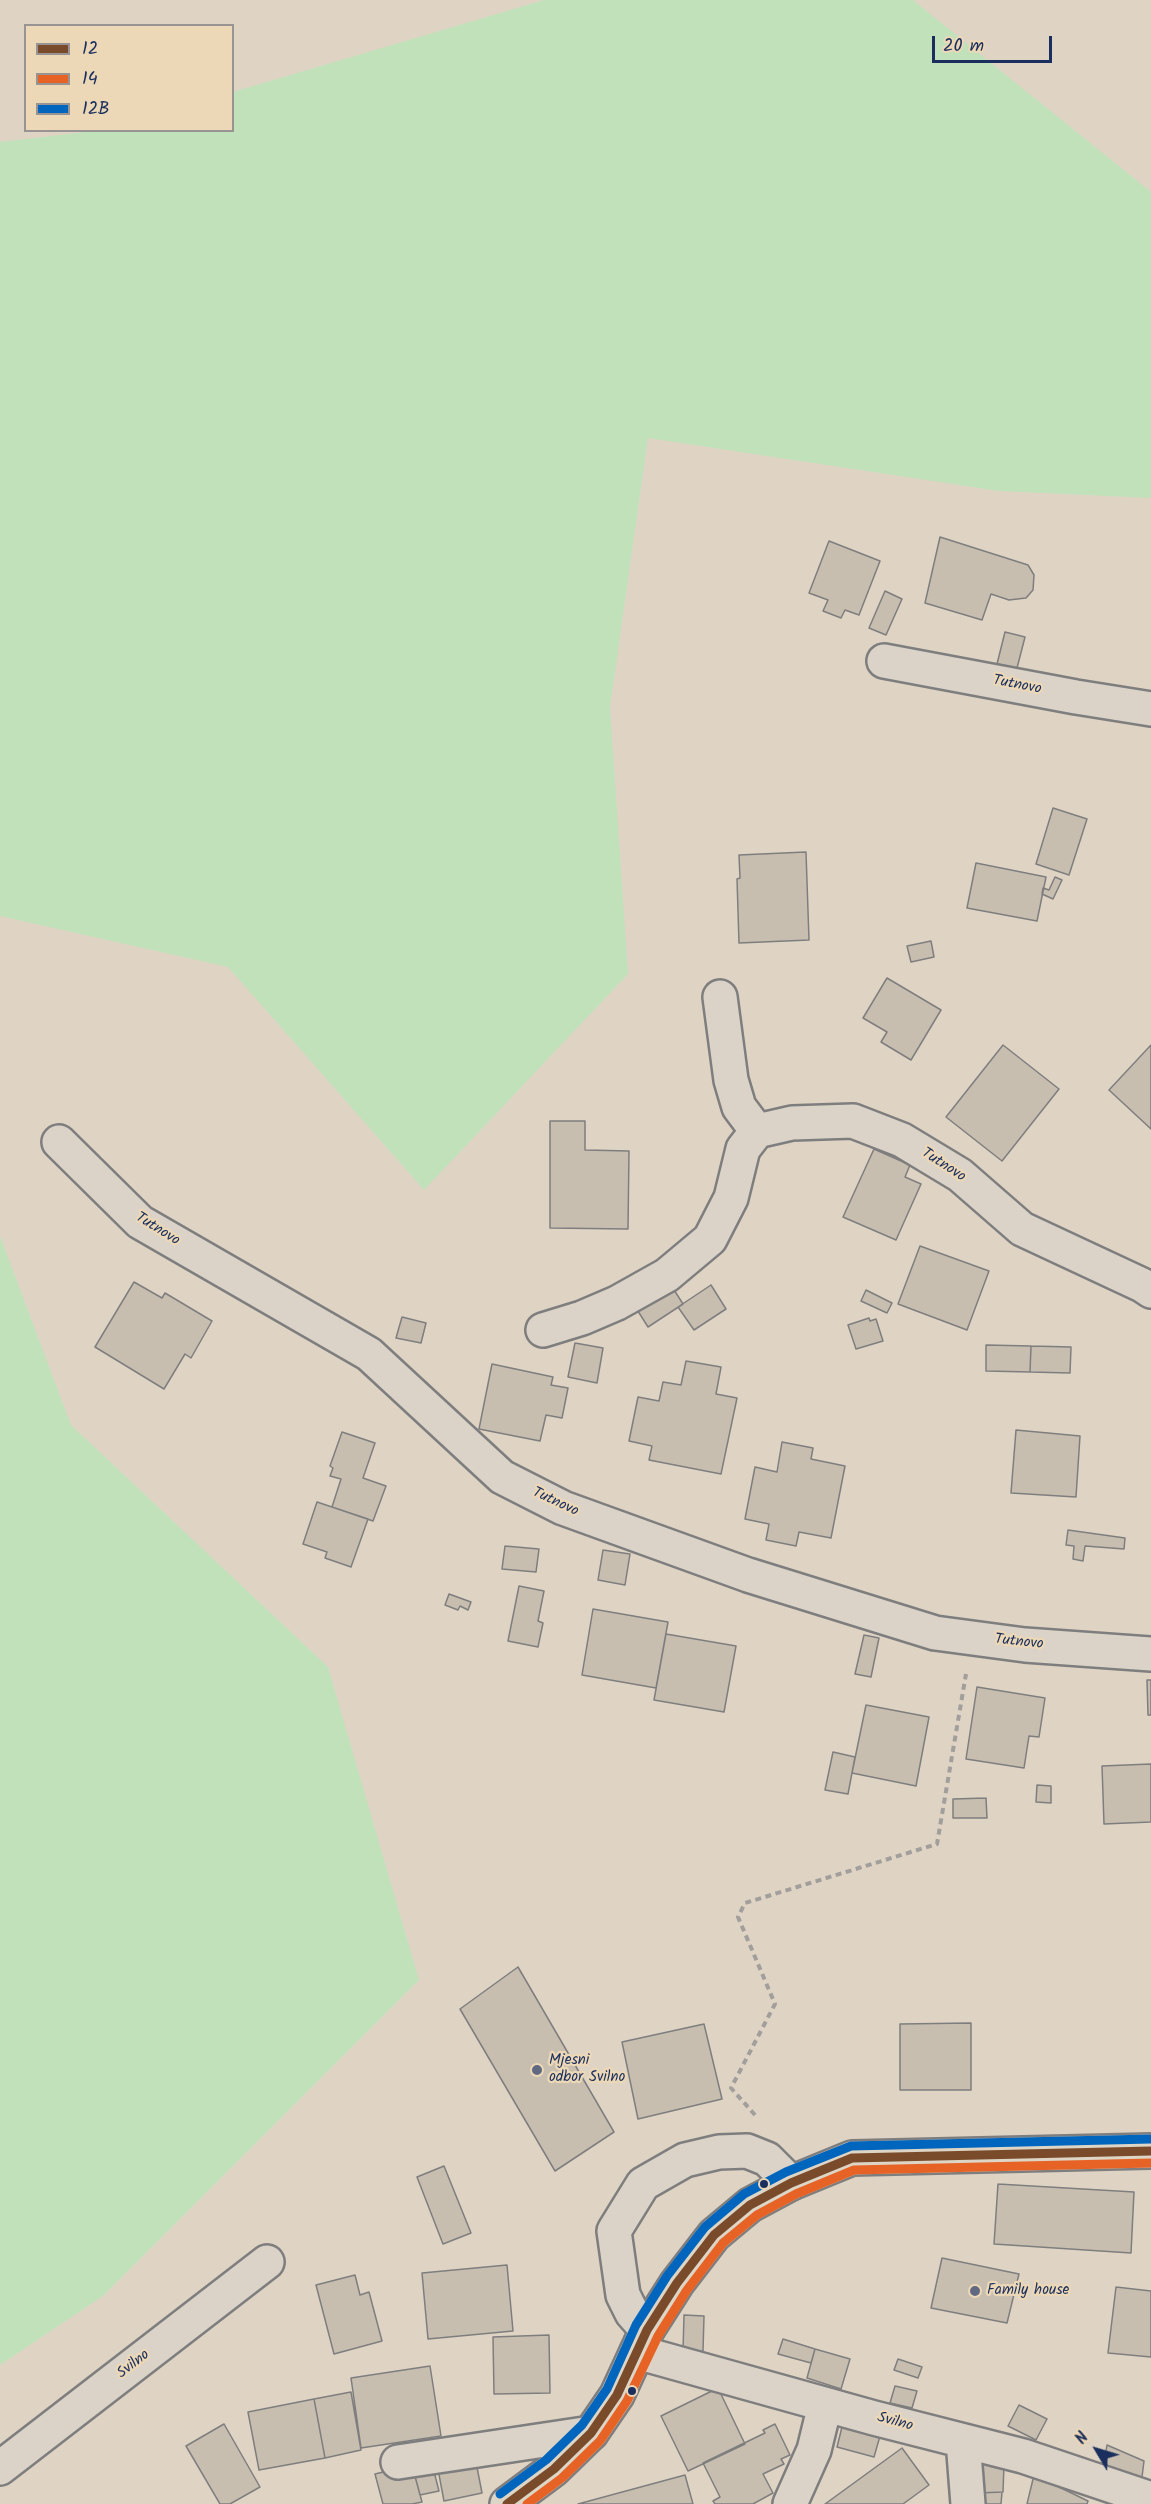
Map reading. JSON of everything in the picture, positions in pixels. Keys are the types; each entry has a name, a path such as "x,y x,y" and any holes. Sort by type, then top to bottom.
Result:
{"main road":[{"path":"507,2504 554,2469 591,2433 617,2395 642,2341 677,2283 714,2235 750,2205 791,2183 852,2158 1151,2151"}],"street":[{"name":"Tutnovo","path":"884,661 1151,709"},
{"path":"543,1330 582,1318 617,1303 667,1275 710,1239 731,1198 743,1149 757,1131 739,1107 731,1080 720,997"},
{"name":"Tutnovo","path":"757,1131 792,1123 853,1121 902,1140 960,1175 1022,1228 1148,1283"},
{"name":"Tutnovo","path":"59,1142 140,1222 369,1354 502,1477 563,1508 748,1575 935,1633 1025,1645 1151,1654"},
{"path":"642,2341 623,2295 614,2231 643,2184 686,2160 719,2152 747,2151 767,2158 791,2183"},
{"name":"Svilno","path":"0,2468 267,2262"},
{"name":"Svilno","path":"642,2341 825,2405 1023,2456 1151,2499"},
{"path":"790,2504 813,2450 825,2405"},
{"path":"398,2462 591,2433"},
{"path":"963,2441 968,2504"}],"path":[{"path":"759,2119 731,2088 775,2004 738,1917 745,1903 937,1844 966,1672"}],"green space":[{"path":"544,0 913,0 1151,192 1151,498 999,491 648,438 610,707 628,974 424,1190 228,967 0,916 0,142 85,132 234,132 234,92"},
{"path":"0,1236 71,1425 328,1667 419,1980 103,2296 0,2365"}],"building":[{"path":"940,537 1028,565 1034,575 1033,590 1026,598 1009,600 991,594 982,620 925,603"},
{"path":"829,541 880,561 859,615 845,610 841,618 823,611 828,600 809,593"},
{"path":"885,591 902,599 886,635 869,628"},
{"path":"1005,632 1025,637 1017,668 997,664"},
{"path":"1053,808 1087,819 1069,875 1036,864"},
{"path":"806,852 809,940 739,943 737,879 740,878 739,855"},
{"path":"976,863 1046,877 1037,921 967,908"},
{"path":"1055,877 1062,880 1053,899 1042,894 1043,888 1049,890"},
{"path":"931,941 934,957 911,962 907,946"},
{"path":"887,978 941,1010 911,1060 881,1042 887,1032 863,1018"},
{"path":"1003,1045 1059,1089 1002,1161 946,1117"},
{"path":"1151,1045 1151,1129 1109,1090"},
{"path":"550,1121 585,1121 585,1150 629,1151 628,1229 550,1228"},
{"path":"874,1149 910,1165 905,1177 921,1184 896,1240 843,1217"},
{"path":"920,1246 989,1271 967,1330 898,1304"},
{"path":"134,1282 162,1298 165,1293 212,1321 191,1358 185,1354 164,1389 95,1347"},
{"path":"671,1285 683,1304 648,1327 636,1308"},
{"path":"711,1285 726,1309 694,1330 678,1307"},
{"path":"866,1290 892,1303 887,1313 861,1301"},
{"path":"402,1317 426,1323 421,1343 396,1338"},
{"path":"869,1318 870,1321 876,1319 883,1341 856,1349 848,1325"},
{"path":"575,1343 603,1348 597,1383 568,1377"},
{"path":"986,1345 1031,1346 1030,1372 986,1371"},
{"path":"1031,1346 1071,1347 1070,1373 1030,1372"},
{"path":"686,1361 721,1367 716,1394 737,1398 721,1474 649,1460 652,1446 629,1441 638,1397 659,1401 663,1382 681,1385"},
{"path":"492,1364 553,1377 551,1385 568,1388 562,1418 546,1415 540,1441 479,1429"},
{"path":"1016,1430 1080,1436 1076,1497 1011,1493"},
{"path":"342,1432 375,1443 363,1478 386,1486 373,1521 332,1507 341,1479 330,1476 333,1468 330,1466"},
{"path":"782,1442 813,1448 811,1459 845,1466 831,1538 799,1532 796,1546 766,1540 769,1524 745,1519 755,1467 777,1472"},
{"path":"317,1502 368,1519 351,1567 325,1558 327,1552 303,1544"},
{"path":"1068,1530 1125,1538 1124,1549 1085,1546 1083,1561 1073,1559 1074,1546 1066,1545"},
{"path":"505,1546 539,1549 536,1572 502,1569"},
{"path":"603,1550 630,1554 625,1585 598,1580"},
{"path":"519,1586 544,1591 538,1621 543,1623 538,1647 508,1641"},
{"path":"449,1594 471,1602 468,1610 460,1606 458,1610 445,1605"},
{"path":"593,1609 668,1622 656,1688 582,1675"},
{"path":"666,1634 736,1646 724,1712 654,1700"},
{"path":"864,1635 879,1638 871,1677 855,1674"},
{"path":"1147,1680 1151,1680 1151,1715 1148,1715"},
{"path":"977,1687 1045,1698 1039,1737 1029,1736 1024,1768 966,1759"},
{"path":"866,1705 929,1717 916,1786 852,1773"},
{"path":"833,1752 855,1757 848,1794 825,1790"},
{"path":"1151,1764 1151,1822 1104,1824 1102,1766"},
{"path":"1037,1785 1051,1786 1051,1803 1036,1802"},
{"path":"986,1798 987,1818 953,1818 953,1799"},
{"name":"Mjesni odbor Svilno","path":"518,1967 614,2132 555,2171 460,2009"},
{"path":"971,2023 971,2090 900,2090 900,2024"},
{"path":"704,2024 722,2099 638,2119 622,2042"},
{"path":"444,2166 471,2233 443,2244 417,2177"},
{"path":"998,2184 1134,2192 1131,2253 994,2244"},
{"name":"Family house","path":"942,2258 1019,2274 1007,2323 931,2308"},
{"path":"507,2265 513,2331 428,2339 422,2273"},
{"path":"355,2275 360,2295 369,2292 382,2341 334,2354 316,2285"},
{"path":"1116,2287 1151,2291 1151,2357 1108,2353"},
{"path":"684,2315 704,2316 703,2351 683,2351"},
{"path":"549,2335 550,2393 494,2394 493,2337"},
{"path":"783,2339 815,2349 811,2363 778,2354"},
{"path":"815,2349 850,2359 841,2389 807,2378"},
{"path":"898,2359 922,2367 918,2378 894,2370"},
{"path":"430,2366 441,2436 361,2448 351,2378"},
{"path":"895,2386 917,2391 912,2408 890,2403"},
{"path":"718,2388 745,2444 688,2471 661,2416"},
{"path":"351,2392 361,2450 325,2458 314,2399"},
{"path":"314,2399 325,2458 259,2470 248,2412"},
{"path":"1019,2405 1047,2419 1036,2440 1008,2426"},
{"path":"844,2419 882,2429 874,2457 837,2447"},
{"path":"224,2424 260,2487 230,2504 220,2504 186,2446"},
{"path":"775,2424 790,2455 781,2459 784,2464 763,2474 773,2493 753,2504 715,2504 713,2501 720,2497 703,2463 765,2433 763,2430"},
{"path":"1107,2445 1144,2461 1141,2485 1103,2469"},
{"path":"902,2448 929,2485 903,2504 825,2504"},
{"path":"475,2457 482,2493 444,2501 437,2464"},
{"path":"979,2459 1004,2464 1003,2492 978,2493"},
{"path":"431,2460 439,2491 420,2495 412,2465"},
{"path":"412,2465 422,2502 383,2504 375,2474"},
{"path":"685,2475 693,2504 578,2504"},
{"path":"1034,2475 1088,2501 1087,2504 1027,2504"},
{"path":"1002,2492 1001,2504 978,2504 978,2493"}],"transit line":[{"name":"12B","path":"500,2494 546,2460 582,2425 607,2389 636,2325 667,2276 705,2227 744,2194 786,2172 851,2146 1151,2139"},
{"name":"12","path":"507,2504 554,2469 591,2433 617,2395 647,2330 677,2283 714,2235 750,2205 791,2183 852,2158 1151,2151"},
{"name":"14","path":"527,2504 562,2478 600,2441 627,2401 658,2336 687,2290 723,2243 757,2215 796,2194 854,2170 1151,2163"}],"place":[{"name":"Mjesni odbor Svilno","path":"537,2070"},
{"name":"Family house","path":"975,2291"}]}
